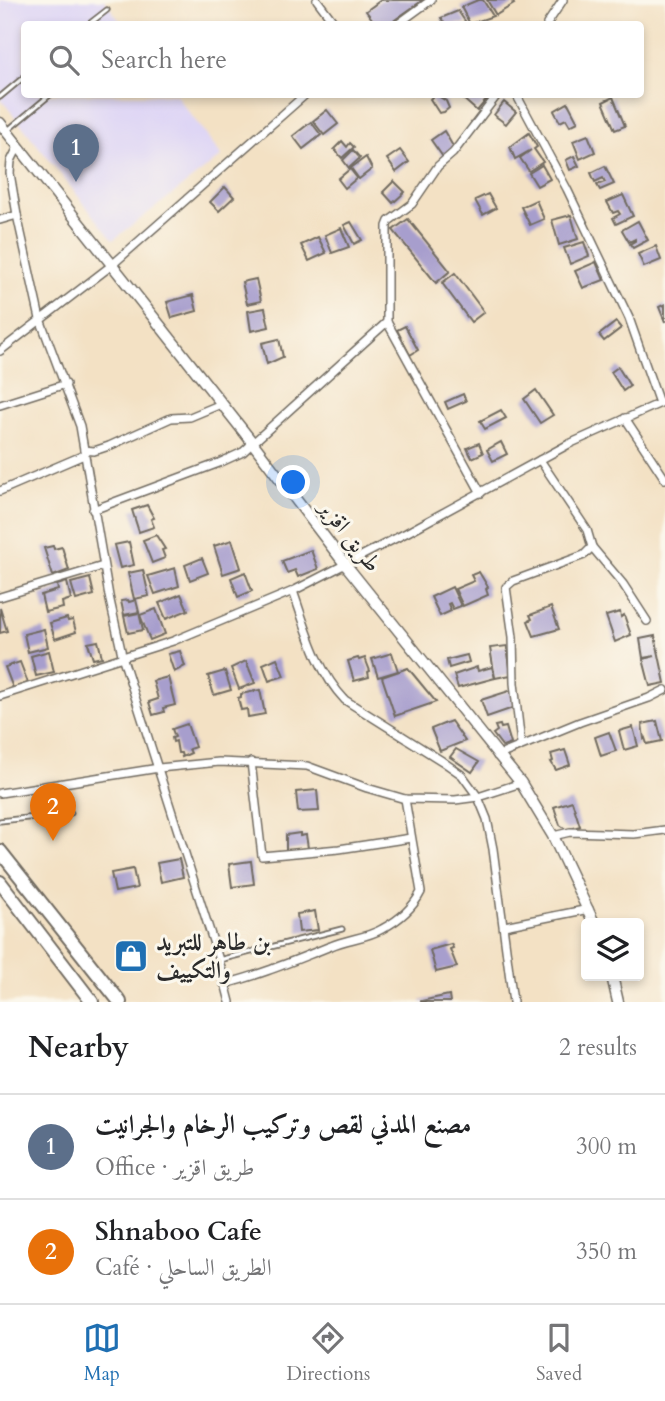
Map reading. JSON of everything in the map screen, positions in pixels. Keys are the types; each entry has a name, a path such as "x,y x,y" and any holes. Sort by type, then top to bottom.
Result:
{"highway":[{"path":"0,851 120,1002"},
{"path":"0,882 92,1002"}],"street":[{"path":"317,0 333,21"},
{"path":"402,21 431,0"},
{"path":"549,21 564,0"},
{"path":"0,351 112,265 301,98"},
{"path":"481,492 387,322 387,226 389,221 412,204 438,166 453,153 495,98"},
{"path":"0,696 124,659 293,591 540,460 662,402 629,318 567,190 518,98"},
{"name":"طريق اقزير","path":"3,127 252,442 345,565 521,783 554,836 592,918"},
{"path":"18,147 11,161 10,173 17,215 40,319 80,426 103,566 124,659 230,1002"},
{"path":"0,220 17,215"},
{"path":"93,510 243,452 387,322"},
{"path":"0,405 66,384"},
{"path":"0,491 171,418 190,417 220,404"},
{"path":"625,418 665,479"},
{"path":"540,460 587,530 593,547 623,584 647,621"},
{"path":"521,744 514,682 513,637 506,587 513,581 584,555 593,547"},
{"path":"0,597 103,566"},
{"path":"293,591 317,657 345,700 461,775 478,797 487,819 513,1002"},
{"path":"497,756 521,744 665,690"},
{"path":"0,793 159,768 219,762 307,766 405,799 455,800 478,797 521,783"},
{"path":"251,762 262,856 339,849 411,838"},
{"path":"224,984 280,967 333,945 376,933 400,918 421,892 405,799"},
{"path":"554,836 570,832 634,834 665,830"},
{"path":"504,926 589,909"},
{"path":"613,981 618,1002"}],"lane":[{"path":"93,21 107,10"},
{"path":"0,97 21,80"},
{"path":"3,127 45,98"},
{"path":"0,821 71,813"},
{"path":"219,960 342,929"}],"shaded area":[{"path":"0,0 104,0 120,21 21,21 21,98 178,98 222,156 113,240 0,98"}],"building":[{"path":"381,0 423,0 393,21 374,21 366,11"},
{"path":"483,0 493,16 468,21 461,7"},
{"path":"487,0 511,0 514,4 496,15"},
{"path":"458,11 465,21 443,21 441,18"},
{"path":"441,98 449,108 439,113 430,99"},
{"path":"462,98 488,98 477,111"},
{"path":"613,98 625,126 615,130 603,102"},
{"path":"504,102 516,112 506,124 494,115"},
{"path":"568,103 578,122 570,126 566,119 560,122 554,111"},
{"path":"327,110 338,124 324,135 313,121"},
{"path":"311,122 321,135 303,149 293,136"},
{"path":"444,131 454,148 443,157 431,140"},
{"path":"529,133 537,147 534,149 543,162 529,171 520,158 531,150 515,159 510,147"},
{"path":"588,135 595,152 580,159 573,141"},
{"path":"342,141 347,147 350,143 354,147 342,158 334,149"},
{"path":"353,150 360,158 349,168 343,160"},
{"path":"400,150 409,162 396,172 387,159"},
{"path":"574,156 579,166 570,170 566,160"},
{"path":"366,157 372,169 359,179 351,168"},
{"path":"542,165 550,179 537,186 529,173"},
{"path":"605,166 614,184 600,190 597,185 605,182 603,178 595,182 591,173"},
{"path":"350,169 357,178 345,188 338,179"},
{"path":"394,181 405,192 393,203 383,192"},
{"path":"225,187 234,197 219,211 210,202"},
{"path":"488,194 496,208 483,215 475,200"},
{"path":"623,195 633,216 616,224 613,218 620,214 618,211 613,213 607,202"},
{"path":"536,200 544,219 530,225 521,207"},
{"path":"571,215 578,239 559,245 552,220"},
{"path":"408,219 450,271 436,283 393,230"},
{"path":"638,221 648,240 633,248 630,244 635,239 629,242 622,230"},
{"path":"351,222 362,240 354,244 344,225"},
{"path":"341,228 349,247 332,253 325,235"},
{"path":"318,237 326,253 309,261 301,245"},
{"path":"584,242 589,256 570,264 564,248"},
{"path":"656,246 661,260 644,267 638,254"},
{"path":"596,262 604,280 583,288 575,271"},
{"path":"455,273 484,312 471,322 442,283"},
{"path":"256,279 261,301 247,304 242,282"},
{"path":"193,295 197,311 172,318 167,302"},
{"path":"665,304 665,322 659,307"},
{"path":"265,308 269,327 251,331 248,311"},
{"path":"616,322 621,328 604,341 599,335"},
{"path":"405,326 418,350 410,355 397,330"},
{"path":"279,339 283,357 267,364 262,343"},
{"path":"618,367 630,386 623,391 611,372"},
{"path":"536,390 553,415 540,423 524,399"},
{"path":"463,394 466,401 448,409 445,402"},
{"path":"501,410 506,418 485,429 480,421"},
{"path":"501,442 507,454 493,461 487,450"},
{"path":"479,443 483,453 472,458 467,448"},
{"path":"147,505 154,518 151,519 154,527 139,532 132,510"},
{"path":"156,535 165,549 162,550 165,558 152,563 143,540"},
{"path":"232,540 241,568 223,574 214,546"},
{"path":"129,542 134,565 120,568 114,545"},
{"path":"53,546 54,549 62,547 69,570 53,576 44,548"},
{"path":"311,550 318,569 298,577 295,570 287,573 282,561"},
{"path":"202,558 208,573 190,580 185,565"},
{"path":"175,568 179,586 155,594 148,576"},
{"path":"143,570 149,596 134,599 128,573"},
{"path":"245,572 252,591 238,597 231,578"},
{"path":"479,572 488,587 488,595 463,606 455,589 474,581 471,575"},
{"path":"90,578 94,595 76,600 71,583"},
{"path":"67,582 71,599 62,602 63,608 45,612 41,595 58,590 57,585"},
{"path":"452,587 461,606 453,609 450,603 448,604 451,611 440,616 431,597"},
{"path":"181,594 188,610 166,619 159,603"},
{"path":"136,600 139,612 124,615 121,601"},
{"path":"551,607 559,629 534,636 528,621 532,619 530,615"},
{"path":"0,608 7,631 0,633"},
{"path":"156,609 165,634 150,640 140,615"},
{"path":"620,612 621,617 624,615 631,635 615,642 606,616"},
{"path":"139,613 143,630 128,633 124,616"},
{"path":"67,618 68,621 73,620 76,632 55,639 50,623"},
{"path":"44,629 48,647 28,652 24,634"},
{"path":"655,636 665,683 650,686 643,659 655,656 643,658 640,639"},
{"path":"98,641 102,657 93,659 88,643"},
{"path":"507,646 511,675 495,678 490,648"},
{"path":"49,651 54,672 36,676 31,656"},
{"path":"180,651 185,666 174,672 168,654"},
{"path":"392,653 398,671 378,677 372,659"},
{"path":"467,655 469,662 449,668 447,660"},
{"path":"277,658 284,676 269,681 263,664"},
{"path":"365,658 370,671 369,677 354,681 348,661"},
{"path":"246,661 255,683 239,689 231,668"},
{"path":"20,662 28,683 13,688 5,667"},
{"path":"477,667 478,671 492,667 495,678 458,688 454,675"},
{"path":"408,668 436,702 395,716 382,677"},
{"path":"225,671 231,690 214,695 208,676"},
{"path":"168,677 175,705 163,708 164,712 153,715 149,702 158,699 153,681"},
{"path":"260,690 265,714 248,717 247,709 241,710 238,698 241,694"},
{"path":"512,690 513,708 487,717 481,700"},
{"path":"451,721 465,741 440,751 431,729"},
{"path":"657,721 662,741 647,744 642,724"},
{"path":"187,724 195,747 189,749 191,753 182,757 181,753 178,753 176,741 173,742 172,738 175,737 172,729"},
{"path":"500,725 501,728 506,727 511,744 503,747 493,734 497,731 495,726"},
{"path":"633,727 638,746 624,750 619,731"},
{"path":"609,732 616,751 601,756 595,737"},
{"path":"456,749 479,762 472,772 450,757"},
{"path":"565,750 570,765 556,770 551,762 551,754"},
{"path":"317,790 319,811 298,812 296,792"},
{"path":"572,801 580,826 567,830 560,825 554,807"},
{"path":"300,833 300,836 306,835 308,848 286,851 286,835"},
{"path":"179,859 183,877 161,882 157,863"},
{"path":"251,861 254,884 232,887 229,864"},
{"path":"133,869 137,888 115,892 111,873"},
{"path":"315,911 318,930 299,932 297,914"},
{"path":"451,944 453,948 450,949 457,967 436,972 430,950"},
{"path":"449,995 450,1002 421,1002 421,1001"}],"place":[{"name":"مصنع المدني لقص وتركيب الرخام والجرانيت","path":"76,182"},
{"name":"Shnaboo Cafe","path":"53,841"},
{"name":"بن طاهر للتبريد والتكييف","path":"131,956"}]}
